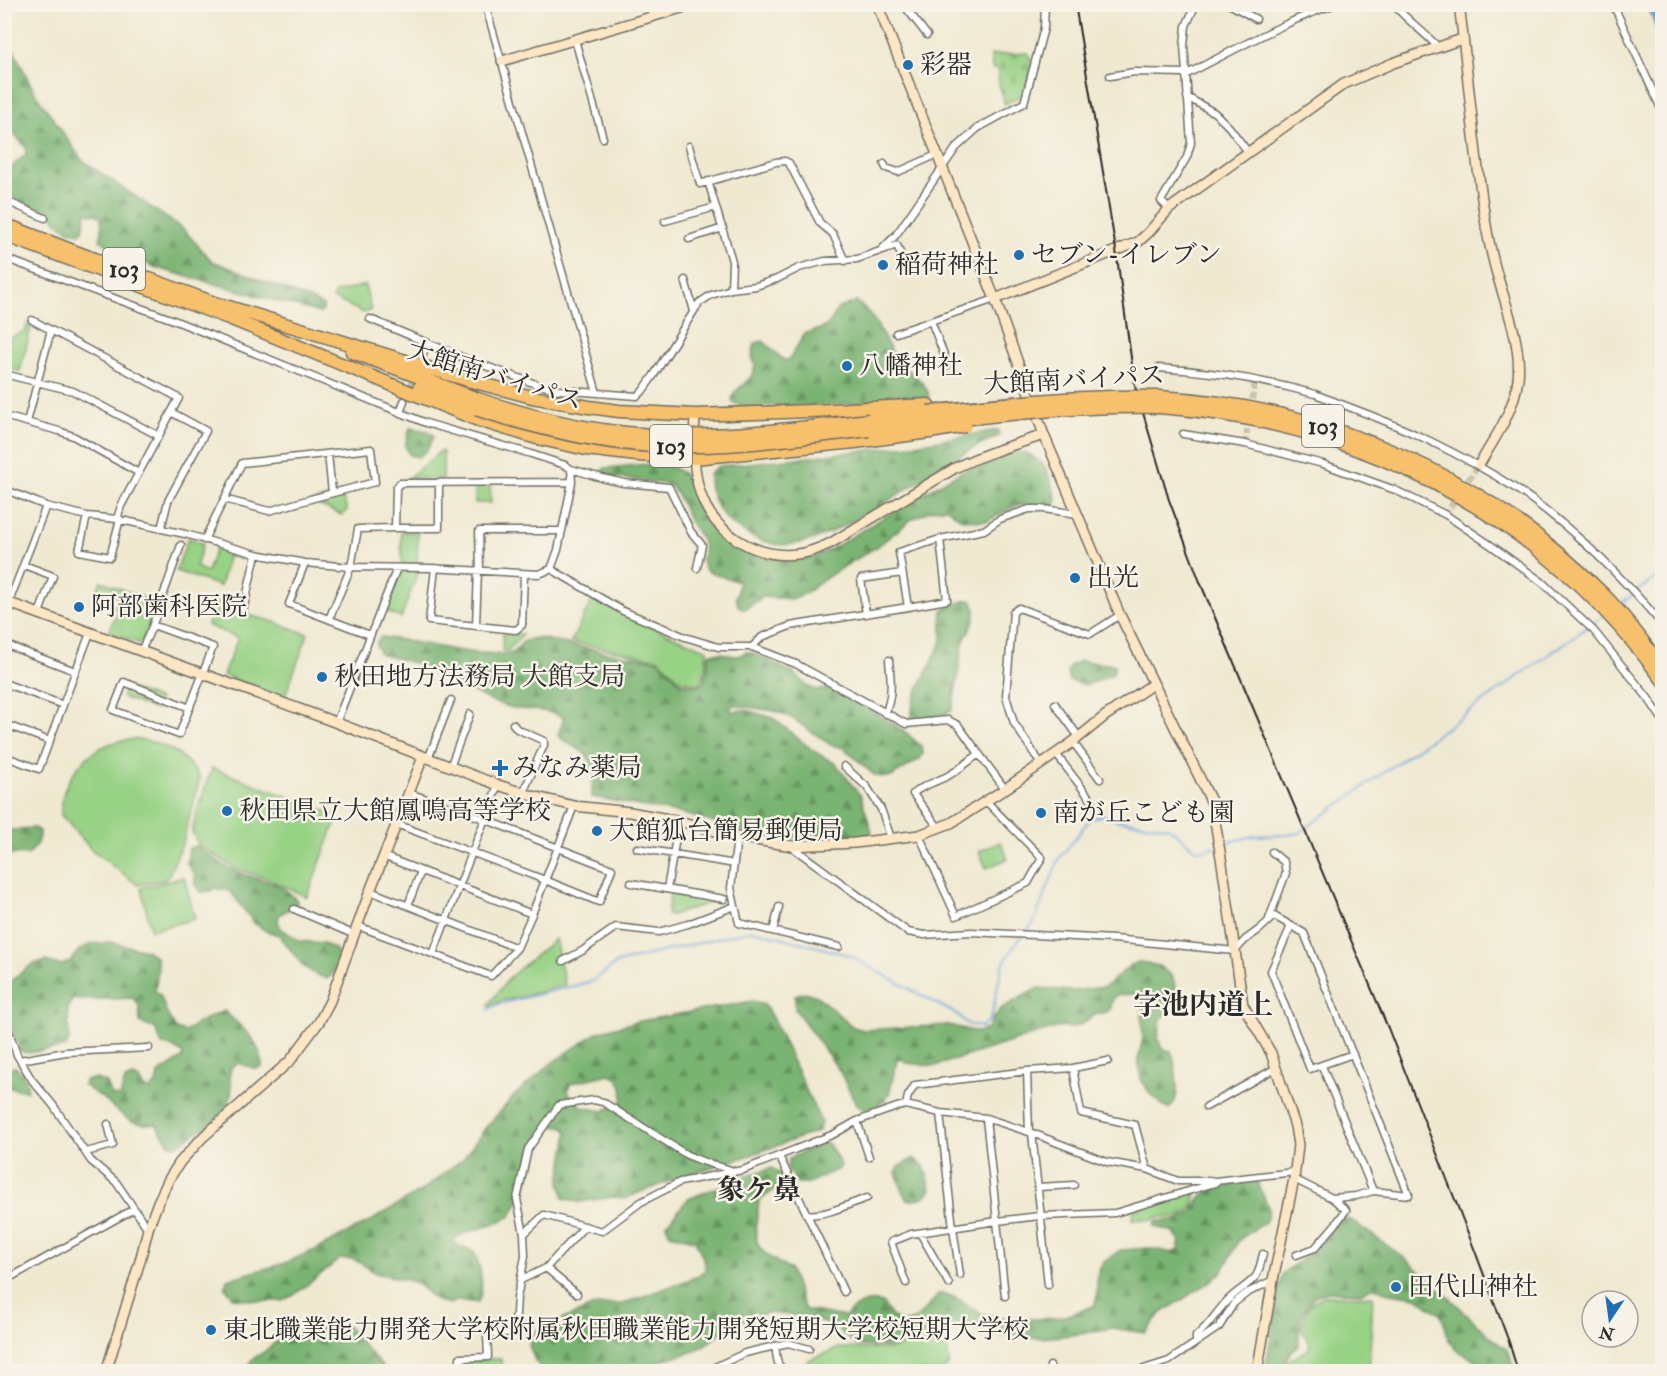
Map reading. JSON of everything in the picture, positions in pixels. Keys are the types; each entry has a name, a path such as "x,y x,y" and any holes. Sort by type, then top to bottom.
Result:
{"highway":[{"name":"大館南バイパス","path":"4,223 25,238 477,404 509,409 570,425 653,435 733,434 869,425 929,418 1031,401 1095,396 1159,402 1277,424 1344,444 1409,471 1449,491 1500,522 1601,599 1662,668"},
{"path":"4,236 25,238"},
{"path":"220,310 460,378 559,402 619,411 695,415 811,411 929,418"},
{"path":"220,310 455,412 498,427 586,449 694,458 855,442 929,418"},
{"name":"大館南バイパス","path":"929,418 1159,402"},
{"name":"大館南バイパス","path":"1626,626 1662,679"}],"street":[{"path":"485,4 597,393"},
{"path":"502,61 695,4"},
{"path":"903,4 927,35"},
{"path":"880,251 896,235 956,148 978,128 1024,102 1044,28 1045,4"},
{"path":"1168,209 1161,201 1187,157 1191,143 1184,45 1186,27 1196,4"},
{"path":"1229,4 1256,19"},
{"path":"1110,76 1134,72 1185,74 1301,18 1336,4"},
{"path":"1393,4 1438,48"},
{"path":"1459,4 1473,141 1482,201 1494,264 1512,326 1518,378 1507,417 1479,465"},
{"path":"1613,4 1662,111"},
{"path":"879,5 936,155 995,299 1044,435 1120,615 1212,803 1242,1005 1271,1053 1295,1126 1298,1145 1257,1371"},
{"path":"896,333 995,299 1138,242 1168,209 1344,84 1377,69 1462,39"},
{"path":"575,40 603,138"},
{"path":"1187,97 1215,113 1248,152"},
{"path":"689,146 700,184 776,162 789,163 820,223 833,234 845,261"},
{"path":"884,164 886,168 898,172 936,155"},
{"path":"708,181 732,261 731,289"},
{"path":"4,200 45,218"},
{"path":"665,221 717,207"},
{"path":"689,239 723,228"},
{"path":"370,319 469,360 533,383 559,390 637,396 642,392 699,303 711,295 731,289 756,286 799,268 825,261 845,261 863,257 897,245 906,269"},
{"path":"4,258 171,319 426,423 537,456 571,469 624,483 669,487 691,532 702,545 697,568"},
{"path":"685,280 694,311"},
{"path":"32,320 179,398 121,506 110,557 80,551 87,516"},
{"path":"931,321 948,364"},
{"path":"27,422 51,330"},
{"path":"422,357 428,342"},
{"path":"1158,368 1185,369 1236,377 1316,395 1397,425 1479,465 1558,519 1639,597 1662,624"},
{"path":"4,374 73,391 159,436"},
{"path":"400,413 405,401"},
{"path":"161,529 168,501 206,431 171,412"},
{"path":"695,415 696,480 706,508 725,531 747,545 772,554 797,554 820,548 971,460 1044,435"},
{"path":"4,416 59,430 139,473"},
{"path":"1183,434 1245,444 1323,464 1395,490 1446,515 1542,582 1593,630 1648,698 1662,719"},
{"path":"204,540 224,499 242,463 371,449 375,482 269,511 224,499"},
{"path":"328,453 332,493"},
{"path":"4,500 6,490 45,506 87,516 119,519 256,554 305,563 351,567 479,570 524,575 539,574 551,569 558,550 572,482 571,469"},
{"path":"329,619 351,567 358,529 439,528 439,482"},
{"path":"395,528 396,488 400,483 572,482"},
{"path":"45,506 24,565 7,602 523,793 574,806 630,812 678,821 737,837 792,846 855,843 919,835 951,823 987,802 1154,684"},
{"path":"908,607 899,552 940,539 984,530 1000,519 1029,509 1078,514"},
{"path":"476,626 480,531 562,531"},
{"path":"752,647 762,637 790,626 947,600 940,539"},
{"path":"141,651 153,625 182,545"},
{"path":"243,611 256,554"},
{"path":"305,563 289,604 370,635"},
{"path":"24,565 53,576 39,613"},
{"path":"336,723 397,568"},
{"path":"435,568 429,621 516,630 522,624 524,575"},
{"path":"551,569 623,611 686,637 718,647 752,647 796,664 906,724 948,720 958,724 1005,789"},
{"path":"866,614 861,579 902,573"},
{"path":"1041,764 1014,723 1006,696 1013,612 1019,608 1090,634 1120,615"},
{"path":"153,625 213,647 190,708 179,735 113,710 124,682 190,708"},
{"path":"4,756 39,769 90,633"},
{"path":"4,644 75,671"},
{"path":"885,714 892,690 889,660"},
{"path":"4,683 63,705"},
{"path":"106,1371 148,1229 169,1179 180,1162 203,1137 290,1061 319,1022 330,1000 396,824 451,700"},
{"path":"1055,704 1100,778"},
{"path":"450,767 470,714"},
{"path":"4,724 50,741"},
{"path":"513,724 518,729 544,741 523,793"},
{"path":"939,828 913,794 916,790 952,773 979,754"},
{"path":"1056,754 1095,805"},
{"path":"844,766 867,787 881,809 891,838"},
{"path":"433,954 498,785"},
{"path":"396,824 545,879 599,902 612,869 484,819 409,793"},
{"path":"919,835 956,916 1028,883 1042,858 987,802"},
{"path":"294,909 433,954 491,976 517,948 574,806"},
{"path":"667,889 678,821"},
{"path":"737,837 731,888 739,923 838,947"},
{"path":"792,846 908,932 924,935 971,932 1114,939 1234,951 1274,916 1304,933 1409,1195 1372,1191 1356,1196 1332,1198"},
{"path":"637,848 729,863"},
{"path":"1269,920 1286,873 1284,862 1272,852"},
{"path":"383,856 532,914"},
{"path":"408,905 422,871"},
{"path":"632,883 724,899"},
{"path":"370,891 517,948"},
{"path":"563,961 582,951 616,927 659,932 688,924 735,906"},
{"path":"773,932 779,907"},
{"path":"1291,926 1271,971 1310,1069 1353,1054"},
{"path":"4,1017 20,1060 32,1080 92,1161 116,1182 148,1229"},
{"path":"20,1060 66,1052 149,1048"},
{"path":"906,1105 908,1096 915,1085 1027,1071 1073,1068 1108,1061"},
{"path":"1322,1066 1372,1191"},
{"path":"1073,1068 1081,1113 1135,1125 1147,1169"},
{"path":"1206,1107 1276,1068"},
{"path":"1027,1071 1031,1132 1048,1285"},
{"path":"459,1371 460,1358 488,1356 487,1335 512,1332 515,1328 517,1298 525,1256 524,1234 517,1198 528,1149 559,1105 594,1100 603,1102 687,1155 737,1172"},
{"path":"524,1234 543,1215 602,1231 641,1202 680,1182 737,1172 834,1134 857,1120 906,1105 940,1113 986,1118 1031,1132 1107,1162 1147,1169 1178,1181 1294,1176 1332,1198 1346,1210 1315,1248 1296,1255"},
{"path":"940,1113 960,1275"},
{"path":"986,1118 1005,1296"},
{"path":"857,1120 869,1157"},
{"path":"86,1152 113,1145 108,1124"},
{"path":"779,1156 844,1292"},
{"path":"906,1283 891,1242 911,1234 1040,1216 1115,1213 1227,1179"},
{"path":"1038,1187 1074,1185"},
{"path":"806,1214 832,1211 867,1198"},
{"path":"4,1281 134,1209"},
{"path":"521,1280 546,1268 585,1226"},
{"path":"920,1233 949,1284"},
{"path":"1196,1342 1196,1336 1212,1322 1222,1307 1255,1277 1263,1254"},
{"path":"546,1268 577,1294"},
{"path":"1134,1371 1169,1361 1220,1327 1234,1303 1247,1293 1273,1280"},
{"path":"704,1371 745,1353 788,1343 809,1349"},
{"path":"775,1346 779,1366 784,1370 794,1371"}],"green space":[{"path":"5,33 34,91 82,160 183,229 212,261 309,299 323,306 323,310 320,313 157,268 100,240 101,218 96,214 86,213 83,230 79,233 68,230 57,222 50,212 26,204 5,193 5,173 26,154 26,148 9,128 4,117 10,92 5,83"},
{"path":"1028,53 1031,68 1024,94 1005,104 997,69 992,69 991,55"},
{"path":"5,265 9,266 12,281 5,303"},
{"path":"365,285 371,310 364,313 332,298 335,293"},
{"path":"856,302 870,314 900,363 926,387 929,398 834,405 742,406 732,402 733,394 751,377 755,366 752,356 755,343 763,341 784,360 789,360 805,333 826,326 838,308"},
{"path":"29,322 32,324 20,371 5,368 5,340 24,332"},
{"path":"410,428 428,431 434,436 427,450 418,457 410,455 405,446"},
{"path":"998,430 999,436 968,451 865,515 812,540 797,544 769,543 737,528 714,501 710,486 710,472 719,466 910,445"},
{"path":"441,451 443,452 443,479 408,478"},
{"path":"1015,452 1030,454 1046,467 1057,500 1054,506 1020,504 987,521 960,518 947,508 933,509 912,519 878,546 804,594 791,599 763,597 745,609 738,606 736,597 739,582 709,572 704,568 702,560 704,545 671,486 601,474 605,468 634,465 655,464 673,468 681,472 689,481 705,521 732,543 765,558 800,560 833,548 951,477 988,459"},
{"path":"475,485 490,485 491,503 475,503"},
{"path":"341,493 347,510 342,515 312,502"},
{"path":"401,532 418,532 417,565 402,565"},
{"path":"188,538 203,543 196,567 207,572 216,547 230,551 220,586 176,571"},
{"path":"402,571 418,572 401,618 383,610 397,575"},
{"path":"101,581 158,604 141,644 109,632 118,609 98,601 95,595"},
{"path":"593,598 637,621 708,650 706,669 701,682 697,684 680,680 659,659 571,642"},
{"path":"966,600 973,601 975,614 963,644 952,711 912,720 917,692 941,643 942,610"},
{"path":"214,601 246,615 308,634 284,698 223,675 238,638 207,625"},
{"path":"503,634 523,634 507,651 502,650"},
{"path":"381,637 462,651 496,654 513,653 524,641 539,638 614,654 658,660 681,683 697,686 703,683 708,669 708,656 711,653 737,656 745,652 753,653 795,674 808,687 817,690 837,688 907,733 922,747 923,754 920,759 891,777 882,777 873,774 844,748 831,745 790,717 775,711 733,705 731,711 746,710 773,718 815,752 836,764 861,796 872,832 858,838 763,837 684,814 592,797 593,781 588,758 558,735 564,718 549,712 498,704 418,664 380,654 376,645"},
{"path":"1081,661 1115,665 1113,674 1087,685 1069,681 1067,672 1071,665"},
{"path":"126,687 160,700 156,710 122,697"},
{"path":"135,739 155,743 172,750 194,769 200,778 183,842 167,879 138,885 92,850 61,815 64,791 84,760 105,746 118,741"},
{"path":"212,768 338,816 307,897 266,878 235,868 199,846 192,832"},
{"path":"34,828 39,831 39,838 31,853 28,855 13,854 5,858 5,831"},
{"path":"1001,842 1008,859 986,868 979,851"},
{"path":"196,846 228,868 275,885 291,894 297,901 296,905 279,915 278,922 281,928 299,941 323,943 337,950 333,973 327,979 303,966 279,935 266,931 254,923 230,891 214,888 201,892 195,885 195,875 187,863 189,848"},
{"path":"184,877 195,919 151,930 141,888"},
{"path":"671,892 719,900 669,916 667,914"},
{"path":"555,939 565,985 500,1001 490,1007 488,1005 510,977"},
{"path":"110,942 146,950 156,957 158,970 155,991 160,995 176,1029 185,1032 199,1022 224,1011 249,1035 261,1058 262,1067 256,1069 239,1063 231,1067 229,1103 209,1124 176,1146 169,1144 156,1124 131,1121 83,1085 85,1080 96,1079 107,1083 112,1096 120,1097 125,1080 132,1077 139,1079 144,1088 150,1090 156,1084 158,1074 183,1057 183,1053 173,1047 162,1045 155,1028 140,1022 139,1005 133,998 73,999 68,1007 69,1040 66,1047 28,1053 20,1051 5,1011 5,985 33,964 46,961 60,965 70,962 79,950 91,944"},
{"path":"1141,962 1159,966 1172,976 1177,991 1174,1007 1161,1019 1158,1039 1162,1049 1171,1051 1174,1061 1177,1093 1169,1109 1150,1094 1141,1079 1138,1059 1143,1038 1143,1000 1135,994 1118,995 1112,1000 1111,1008 1107,1012 1094,1015 1082,1024 1070,1028 1063,1026 1052,1029 935,1066 907,1063 902,1059 897,1061 889,1094 873,1109 863,1109 856,1104 839,1070 795,1009 795,995 805,992 817,996 853,1027 864,1030 948,1025 978,1032 988,1029 993,1018 1002,1008 1038,988 1071,991 1105,987 1131,965"},
{"path":"753,1001 764,1004 821,1122 819,1131 625,1199 615,1197 578,1202 564,1198 560,1182 568,1132 562,1126 550,1127 533,1158 526,1187 511,1216 455,1238 454,1241 458,1246 474,1251 482,1284 477,1303 458,1300 450,1304 437,1301 415,1282 376,1273 354,1259 340,1259 294,1295 282,1301 234,1298 225,1287 227,1279 282,1264 315,1250 371,1221 425,1188 464,1158 486,1127 515,1095 553,1062 598,1032 634,1022","holes":["610,1074 621,1085 622,1102 603,1111 582,1107 568,1092 570,1084"]},
{"path":"16,1067 26,1081 27,1091 5,1087 5,1068"},
{"path":"822,1142 829,1144 841,1165 839,1169 808,1183 797,1183 787,1167 789,1159"},
{"path":"914,1158 924,1166 931,1189 920,1199 914,1200 906,1199 896,1173 898,1167"},
{"path":"772,1168 783,1176 783,1183 759,1201 757,1241 764,1252 790,1270 804,1308 845,1317 862,1304 877,1302 883,1303 893,1318 903,1323 921,1314 939,1294 962,1301 984,1314 1008,1318 1039,1319 1069,1315 1094,1306 1097,1296 1097,1275 1103,1263 1120,1250 1149,1248 1172,1253 1178,1250 1180,1241 1174,1232 1155,1227 1154,1224 1158,1221 1177,1220 1193,1211 1197,1201 1209,1191 1251,1180 1258,1183 1269,1209 1266,1221 1239,1240 1223,1271 1160,1314 1145,1333 1112,1328 1042,1338 992,1334 974,1328 935,1333 891,1347 871,1346 856,1345 835,1327 814,1319 766,1313 732,1324 695,1351 623,1372 543,1371 535,1361 529,1345 536,1331 596,1305 622,1304 696,1277 705,1270 705,1262 695,1240 670,1234 666,1225 688,1199"},
{"path":"1196,1192 1192,1208 1177,1217 1158,1217 1151,1220 1132,1219 1133,1210"},
{"path":"1340,1217 1351,1220 1402,1256 1452,1300 1495,1341 1507,1349 1515,1371 1485,1371 1481,1363 1456,1350 1449,1341 1440,1314 1416,1297 1372,1288 1361,1293 1329,1292 1316,1295 1301,1317 1298,1346 1291,1352 1279,1371 1265,1372 1283,1273 1316,1249"},
{"path":"1324,1296 1373,1296 1369,1371 1282,1371 1288,1361 1308,1350 1310,1344 1301,1328 1304,1317 1310,1305"},
{"path":"333,1319 342,1321 386,1371 249,1371 253,1358 278,1340"},
{"path":"936,1336 947,1337 949,1364 937,1371 813,1372 806,1365 808,1360 839,1348 891,1349"},
{"path":"501,1359 503,1371 462,1372 463,1363 466,1360"}],"water":[{"path":"1648,5 1662,5 1662,45"}],"waterway":[{"path":"1620,604 1662,573"},
{"path":"1220,844 1254,836 1299,833 1603,616"},
{"path":"488,1010 496,1005 593,981 616,964 624,961 752,930 849,955 956,1014 968,1024 982,1027 989,1021 992,1014 1002,966 1015,944 1033,924 1059,859 1090,819 1103,815 1117,820 1167,827 1196,849 1202,850 1215,846"}],"tunnel":[{"path":"404,401 415,373"},
{"path":"1245,444 1255,381"},
{"path":"1463,487 1479,465"},
{"path":"1446,515 1457,495"}],"railway":[{"path":"1075,4 1116,250 1135,386 1169,500 1200,582 1388,1028 1475,1251 1518,1372"}],"place":[{"name":"彩器","path":"908,65"},
{"name":"セブン-イレブン","path":"1019,255"},
{"name":"稲荷神社","path":"883,265"},
{"name":"八幡神社","path":"847,366"},
{"name":"出光","path":"1075,578"},
{"name":"阿部歯科医院","path":"79,607"},
{"name":"秋田地方法務局 大館支局","path":"322,677"},
{"name":"みなみ薬局","path":"500,768"},
{"name":"秋田県立大館鳳鳴高等学校","path":"227,811"},
{"name":"南が丘こども園","path":"1041,813"},
{"name":"大館狐台簡易郵便局","path":"597,831"},
{"name":"田代山神社","path":"1396,1287"},
{"name":"東北職業能力開発大学校附属秋田職業能力開発短期大学校短期大学校","path":"211,1330"}],"district":[{"name":"字池内道上","path":"1203,1005"},
{"name":"象ケ鼻","path":"759,1190"}]}
